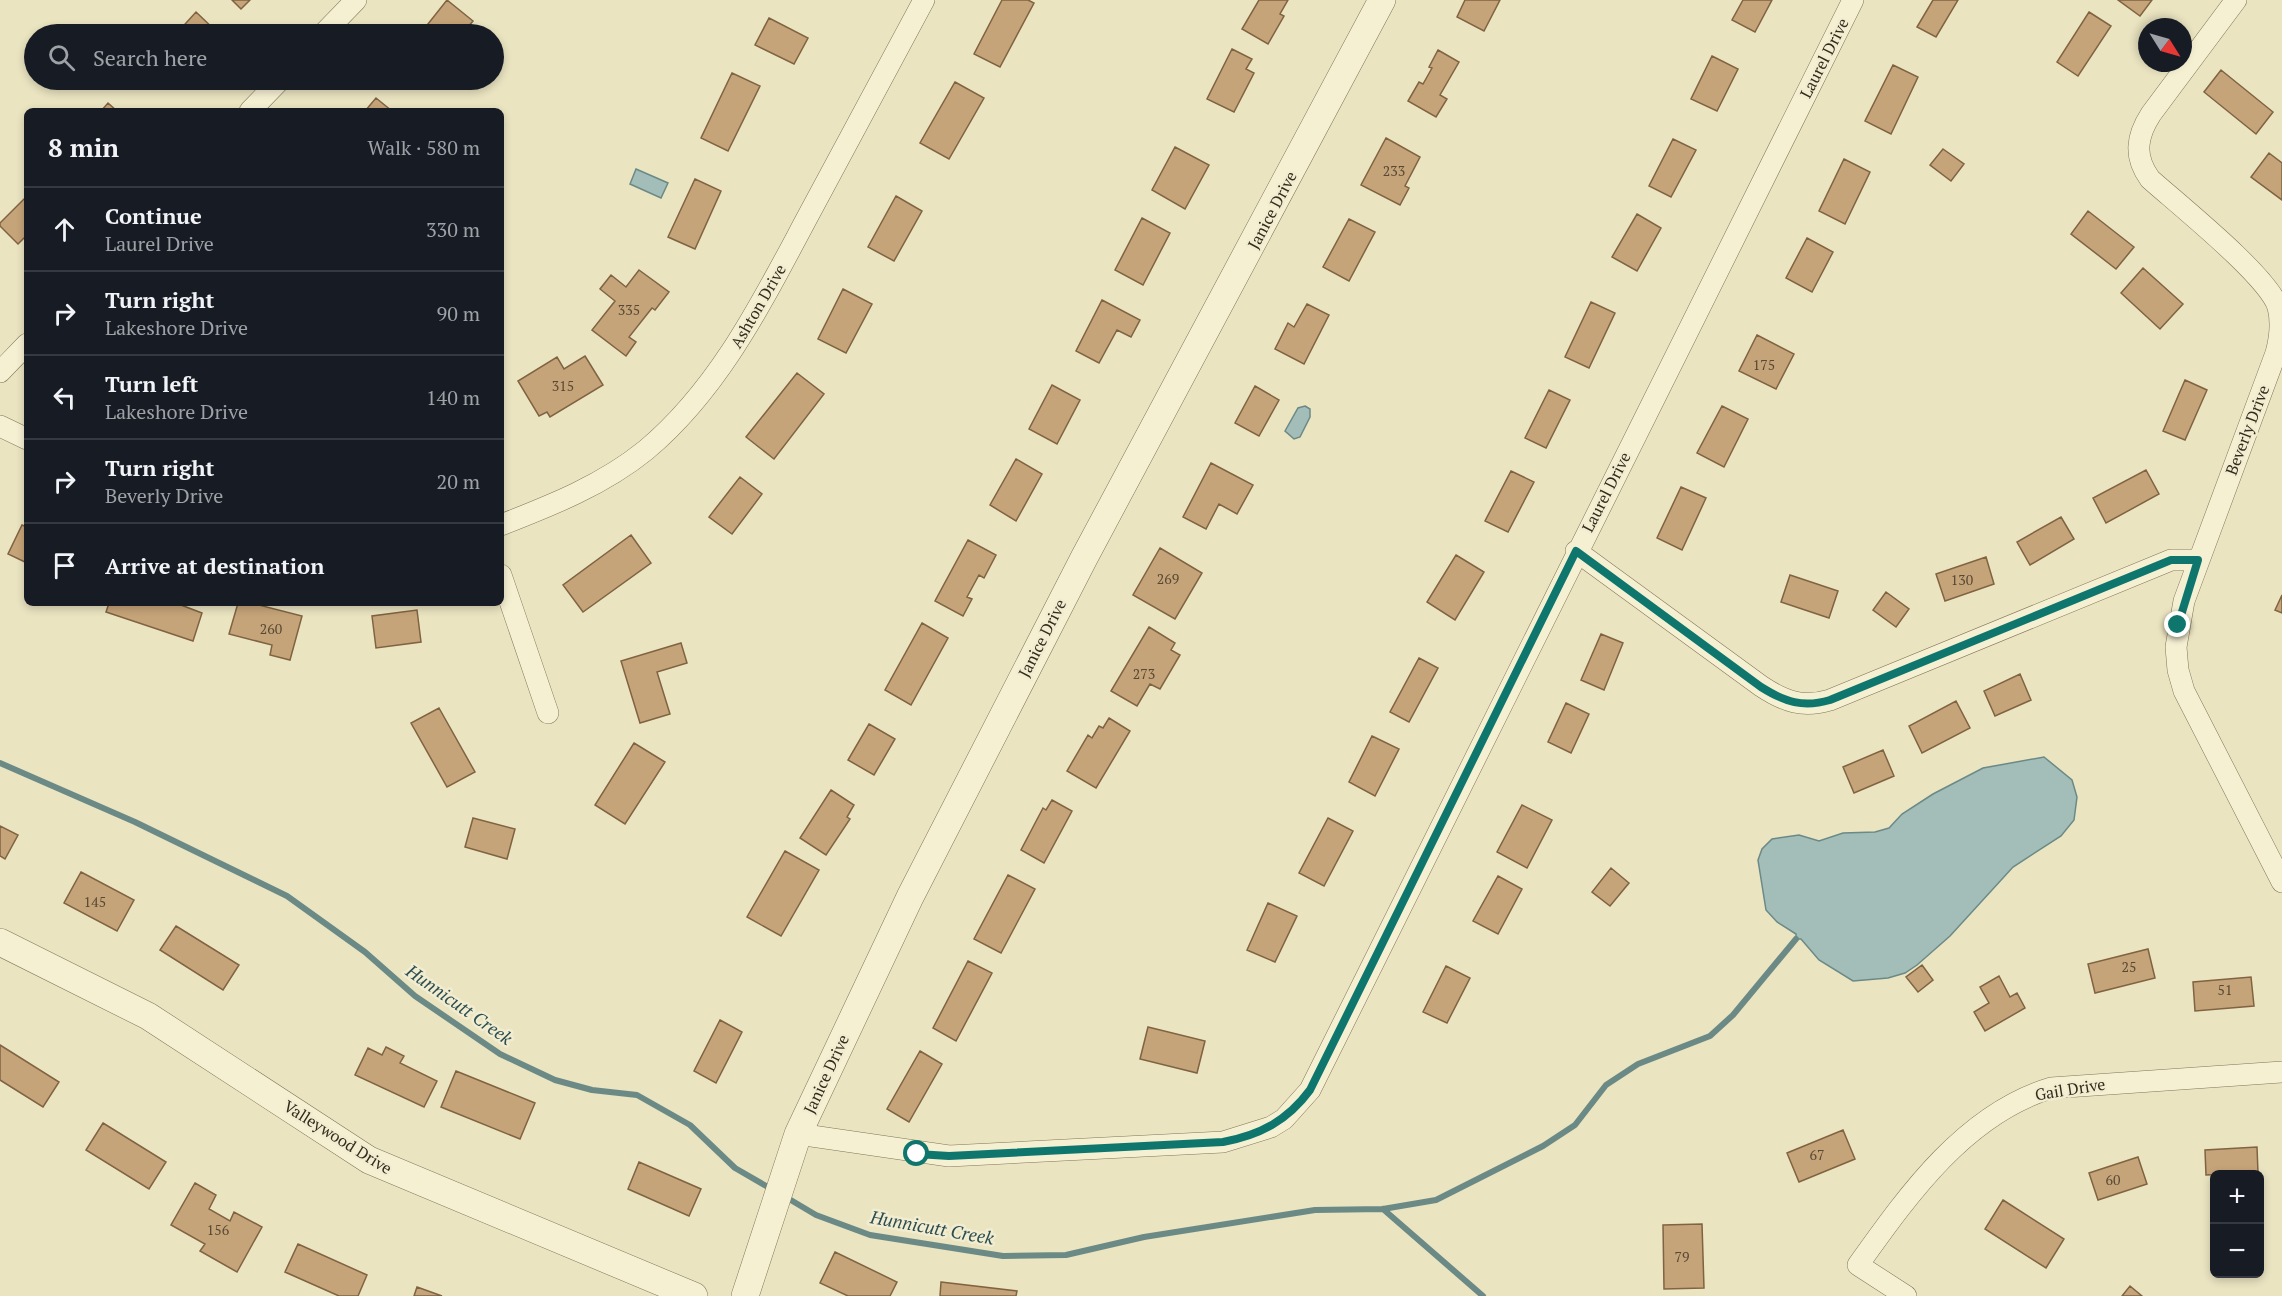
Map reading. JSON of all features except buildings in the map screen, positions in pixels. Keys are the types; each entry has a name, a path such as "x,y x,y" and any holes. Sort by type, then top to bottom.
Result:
{"street":[{"path":"333,24 356,0"},
{"name":"Ashton Drive","path":"504,524 567,499 645,450 673,424 720,369 762,302 924,0"},
{"name":"Janice Drive","path":"746,1296 798,1134 910,897 987,746 1382,0"},
{"name":"Laurel Drive","path":"798,1134 949,1156 1223,1142 1253,1134 1284,1119 1310,1090 1576,551 1853,0"},
{"name":"Beverly Drive","path":"2236,0 2151,114 2138,143 2140,162 2150,179 2265,284 2278,308 2281,322 2276,353 2198,560 2178,625 2178,670 2189,701 2282,882"},
{"path":"253,108 270,90"},
{"path":"0,372 24,347"},
{"path":"0,426 24,438"},
{"path":"1576,551 1761,687 1778,697 1805,705 1830,700 2171,560 2198,560"},
{"path":"504,584 548,713"},
{"name":"Valleywood Drive","path":"0,942 148,1016 369,1160 429,1188 694,1296"},
{"name":"Gail Drive","path":"1906,1296 1858,1265 1898,1209 1967,1136 1995,1113 2023,1097 2052,1088 2081,1084 2282,1072"}],"water":[{"path":"636,169 668,183 661,198 630,184"},
{"path":"1305,406 1310,409 1310,417 1300,437 1294,439 1285,431 1298,408"},
{"path":"2044,757 2072,780 2077,797 2074,820 2061,836 2013,867 1950,936 1905,973 1888,978 1853,981 1819,960 1801,939 1796,939 1796,934 1777,922 1766,910 1758,860 1762,849 1772,839 1799,835 1819,841 1843,833 1875,832 1889,828 1902,814 1933,794 1983,768"}],"waterway":[{"name":"Hunnicutt Creek","path":"0,763 135,822 287,896 365,952 415,996 500,1054 555,1080 592,1090 637,1095 690,1125 735,1168 773,1190"},
{"name":"Hunnicutt Creek","path":"784,1196 816,1215 870,1235 1003,1256 1066,1255 1144,1237 1315,1210 1383,1209 1436,1200 1543,1146 1575,1125 1606,1085 1638,1064 1710,1036 1733,1015 1796,939"},
{"name":"Hunnicutt Creek","path":"1383,1209 1483,1296"}],"route":[{"path":"917,1154 949,1156 1223,1142 1253,1134 1284,1119 1310,1090 1576,551 1761,687 1792,703 1805,705 1830,700 2171,560 2198,560 2178,625"}]}
